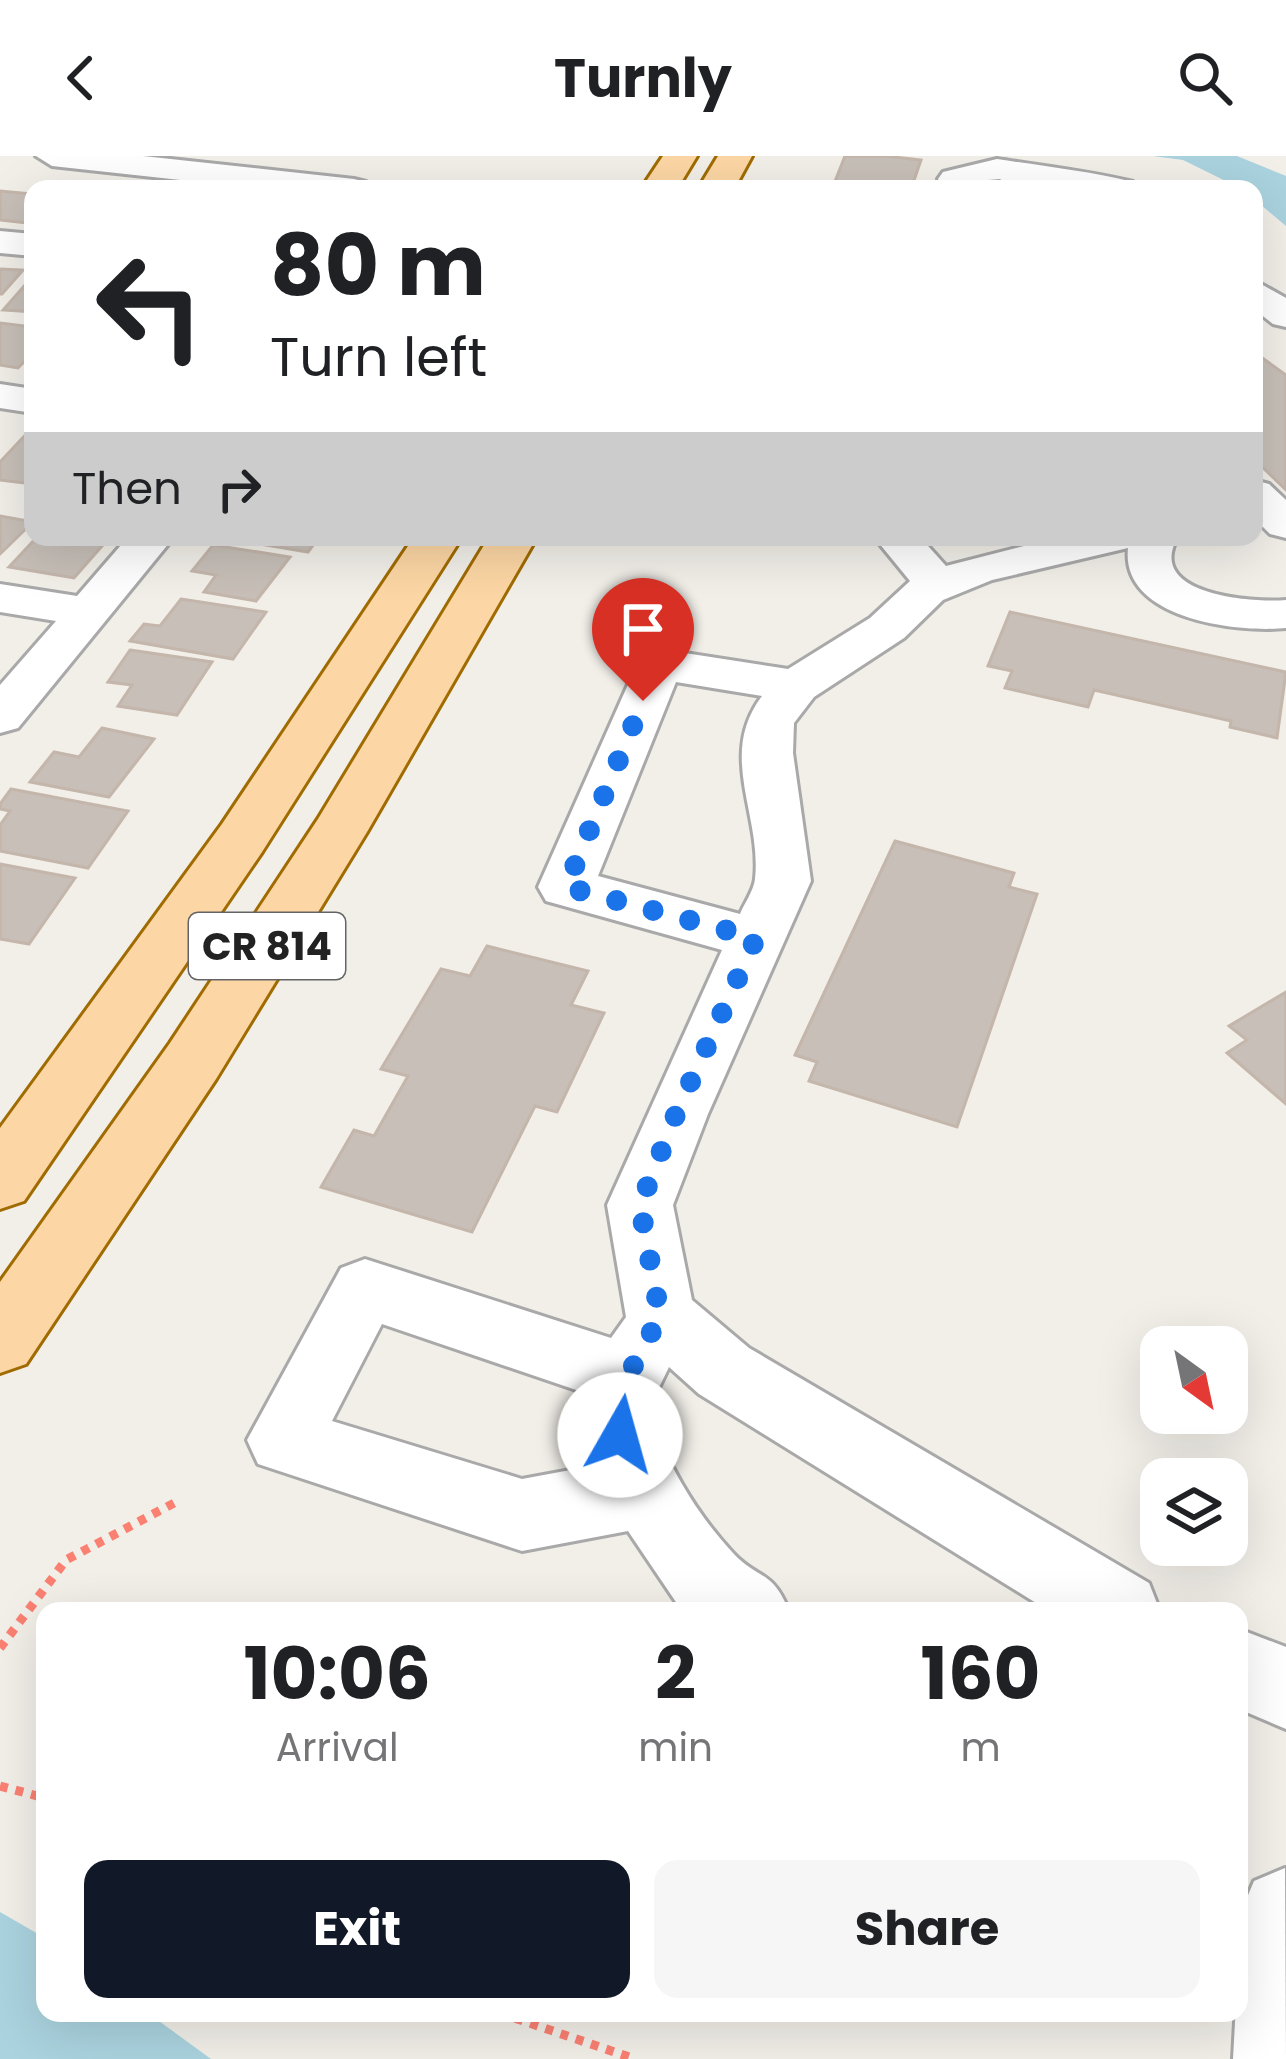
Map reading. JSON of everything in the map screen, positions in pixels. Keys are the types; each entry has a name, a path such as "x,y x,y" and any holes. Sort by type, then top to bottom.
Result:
{"main road":[{"name":"CR 814","path":"0,1181 193,910 432,546"},
{"name":"CR 814","path":"0,1341 194,1060 339,832 508,546"}],"street":[{"path":"52,156 272,180"},
{"path":"956,180 973,170 1001,170 1021,180"},
{"path":"1263,503 1286,528"},
{"path":"0,717 145,546"},
{"path":"904,546 938,585"},
{"path":"737,1602 707,1582 645,1492 628,1464 612,1406 644,1346 640,1205 676,1114 783,881 767,753 769,722 796,686 887,628 927,590 1076,546"},
{"path":"1150,546 1149,561 1158,578 1177,594"},
{"path":"1037,555 1234,615 1286,614"},
{"path":"0,598 91,612"},
{"path":"756,938 566,887 659,664 796,686"},
{"path":"645,1492 522,1515 284,1440 365,1288 644,1346 724,1371 1105,1602"},
{"path":"1248,1673 1286,1688"},
{"path":"1248,1898 1286,1912 1280,2059"}],"path":[{"path":"0,1648 66,1560 178,1502"},
{"path":"0,1786 36,1796"},
{"path":"526,2022 635,2059"}],"water":[{"path":"1153,156 1237,156 1286,176 1286,226 1263,207 1263,180 1224,180 1183,160"},
{"path":"0,1912 36,1933 36,2022 160,2022 211,2059 0,2059"}],"building":[{"path":"845,156 921,160 914,180 836,180"},
{"path":"0,191 24,193 24,223 0,220"},
{"path":"0,269 23,270 2,294 0,294"},
{"path":"24,286 24,311 3,310"},
{"path":"0,323 24,326 24,362 18,368 0,365"},
{"path":"1263,358 1286,375 1286,490 1263,468"},
{"path":"24,436 24,483 0,480 0,462"},
{"path":"0,516 24,520 24,531 0,554"},
{"path":"29,546 102,546 74,578 9,567"},
{"path":"212,546 290,557 256,601 204,592 216,575 192,571"},
{"path":"272,546 312,546 308,552"},
{"path":"181,599 266,612 233,659 130,641 144,624 160,626"},
{"path":"1010,612 1286,672 1277,738 1230,727 1231,721 1094,690 1088,707 1005,688 1012,671 988,666"},
{"path":"130,650 212,662 177,715 118,706 132,685 108,682"},
{"path":"102,728 154,739 109,797 30,782 54,752 79,757"},
{"path":"11,789 128,811 88,868 0,851 0,825 10,811 0,809 0,804"},
{"path":"895,841 1014,873 1009,887 1037,894 957,1127 809,1081 817,1062 795,1055"},
{"path":"0,864 75,878 29,944 0,939"},
{"path":"487,946 588,971 571,1005 604,1013 557,1112 535,1106 472,1232 321,1187 354,1130 374,1136 408,1076 381,1069 441,969 470,976"},
{"path":"1286,992 1286,1104 1227,1053 1247,1040 1229,1026"}],"route":[{"path":"620,1435 612,1406 660,1316 640,1205 756,938 566,887 643,701"}]}
